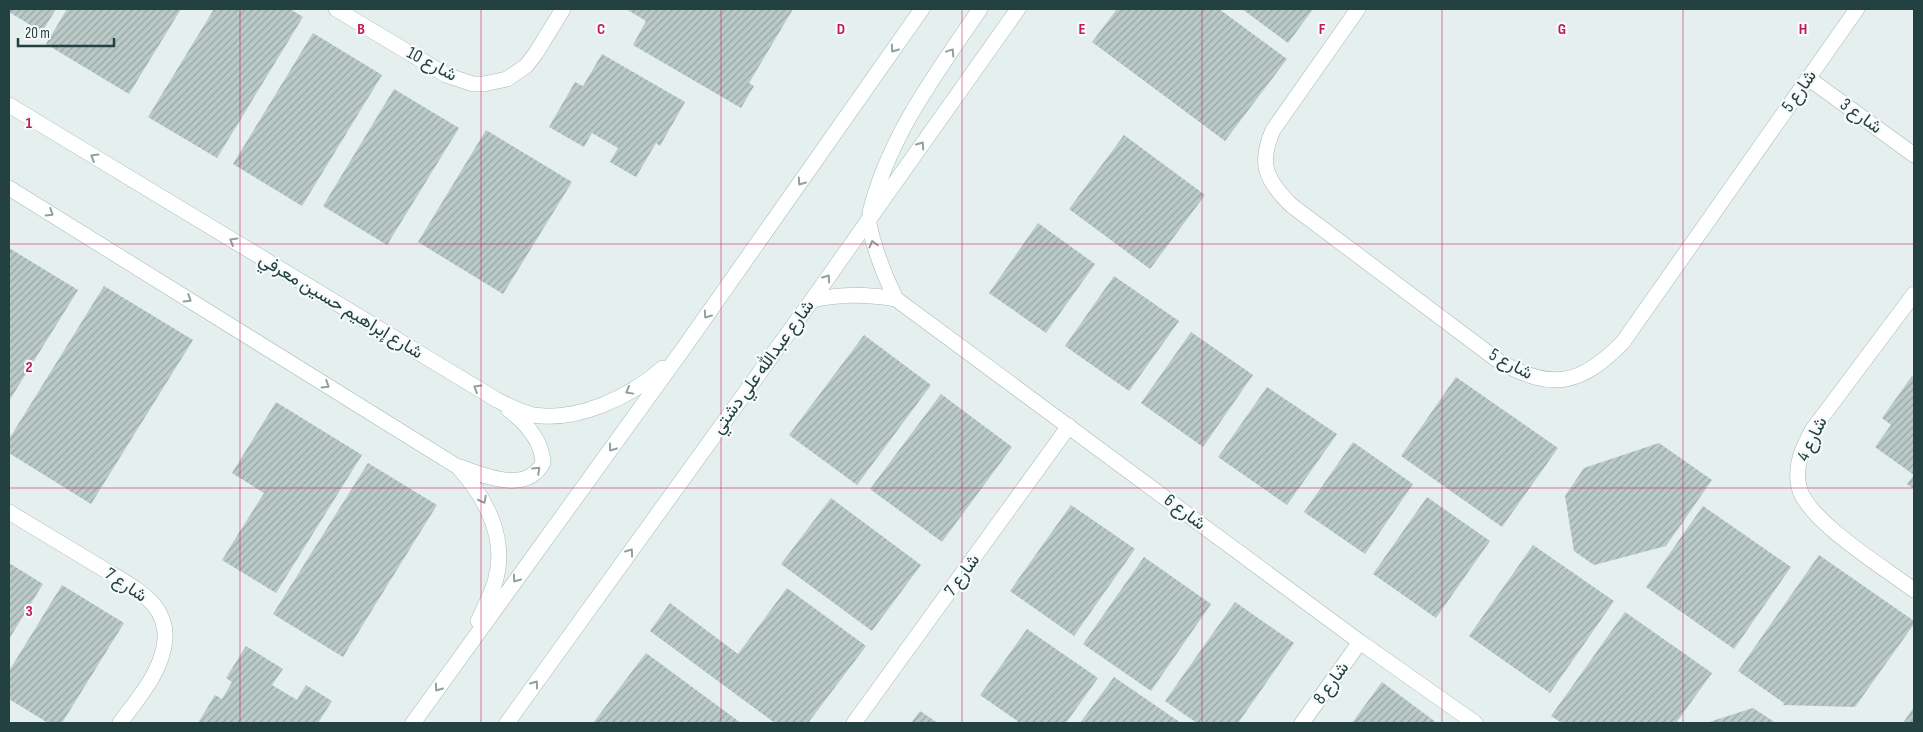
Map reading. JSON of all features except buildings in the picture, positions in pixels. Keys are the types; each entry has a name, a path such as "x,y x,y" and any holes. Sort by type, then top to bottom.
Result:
{"street":[{"name":"شارع 10","path":"336,9 446,75 473,84 484,84 507,79 526,66 564,9"},
{"path":"413,723 682,352 922,9"},
{"path":"868,220 876,188 896,140 911,112 980,9"},
{"name":"شارع عبدالله علي دشتي","path":"507,723 812,300 1018,9"},
{"name":"شارع 5","path":"1358,9 1273,130 1265,152 1266,174 1273,186 1291,205 1500,362 1520,373 1552,382 1565,380 1600,364 1623,342 1857,9"},
{"name":"شارع 3","path":"1808,78 1914,155"},
{"name":"شارع إبراهيم حسين معرفي","path":"9,105 497,400 520,412 562,416 582,412 624,394 646,381 682,352"},
{"path":"9,188 458,467 493,478 513,481 530,476 541,468 543,455 535,438 514,414 497,400"},
{"name":"شارع 6","path":"868,220 874,248 883,274 896,299 1360,642 1475,723"},
{"name":"شارع 4","path":"1914,294 1813,429 1802,452 1797,470 1801,495 1820,519 1914,590"},
{"path":"812,300 840,295 896,299"},
{"name":"شارع 7","path":"854,723 1069,426"},
{"path":"458,467 479,492 490,515 498,541 499,560 495,582 463,652"},
{"name":"شارع 7","path":"9,512 129,585 153,604 160,614 164,625 165,639 160,662 151,679 120,723"},
{"name":"شارع 8","path":"1302,723 1360,642"}]}
